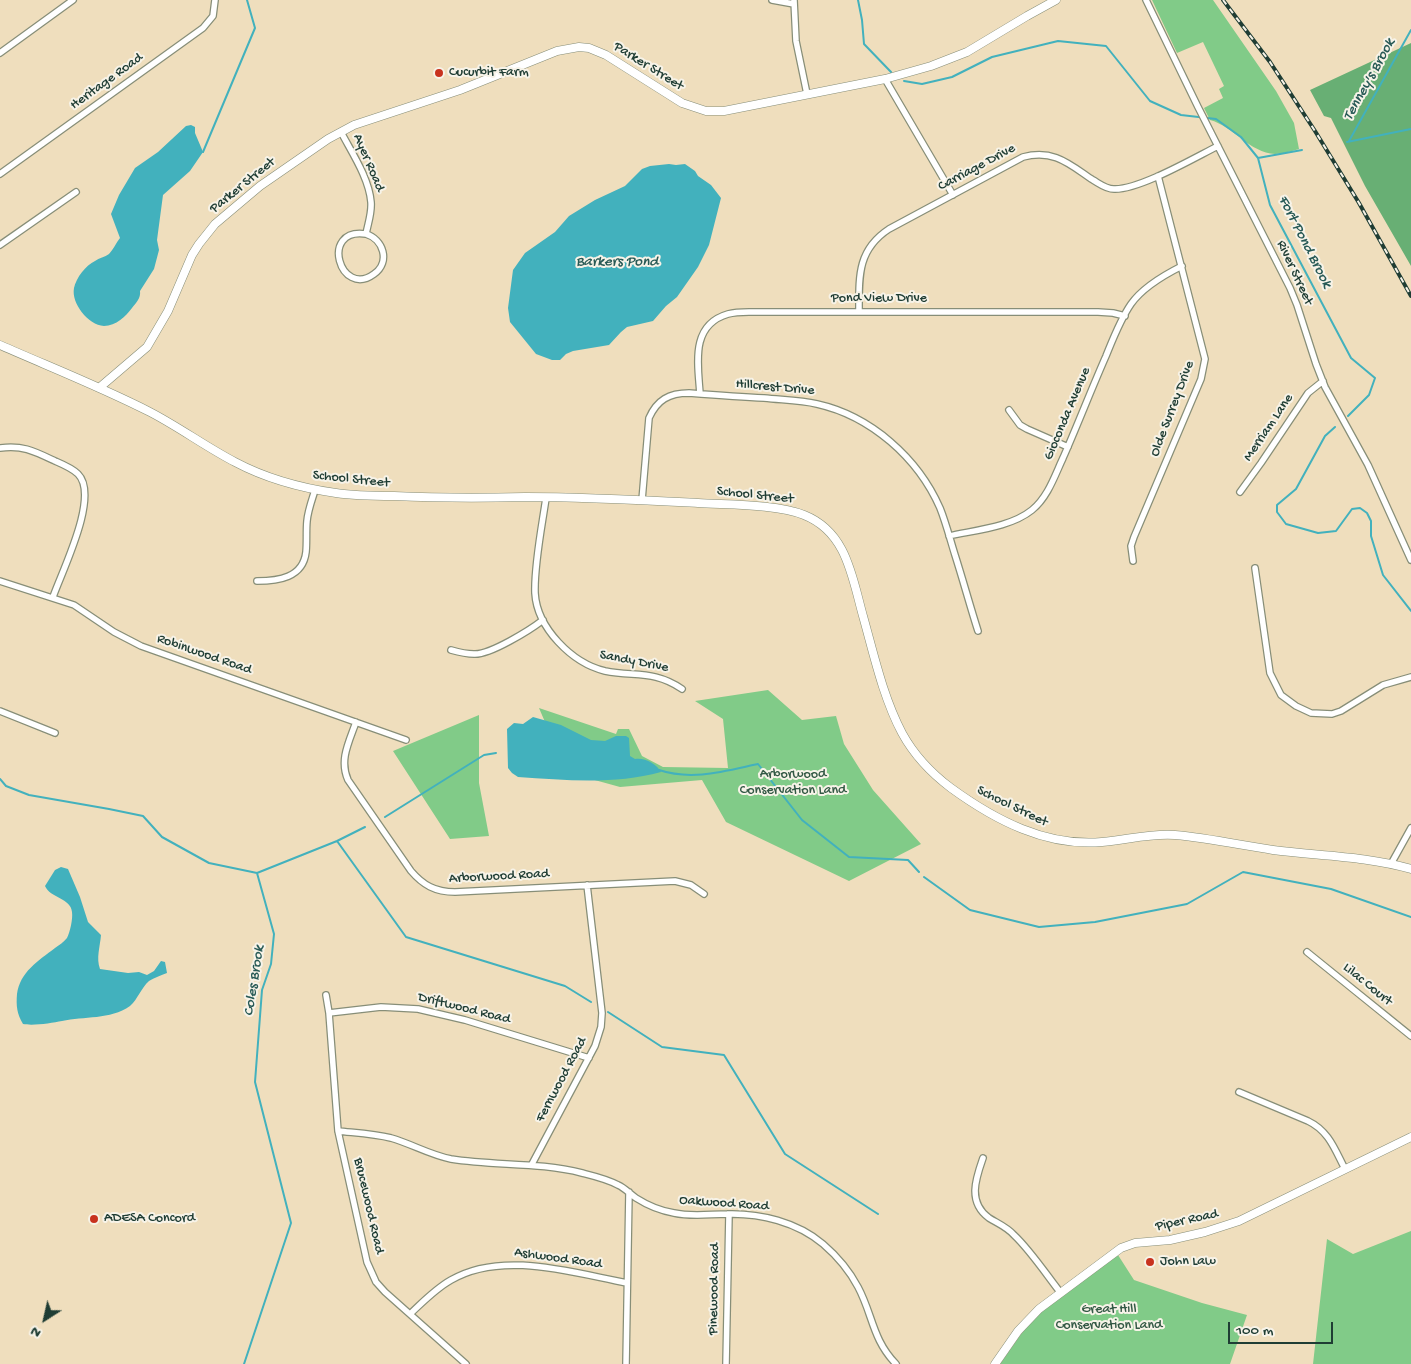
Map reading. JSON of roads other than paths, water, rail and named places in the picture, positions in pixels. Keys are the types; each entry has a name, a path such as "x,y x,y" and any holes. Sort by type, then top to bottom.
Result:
{"street":[{"path":"0,53 73,0"},
{"name":"Heritage Road","path":"0,174 203,28 212,16 215,0"},
{"path":"772,0 794,2 796,41 807,94"},
{"name":"Parker Street","path":"99,388 147,347 168,311 192,255 206,234 260,186 341,132 365,121 453,93 568,48 589,48 598,51 682,104 706,111 724,111 886,79 937,64 967,52 1056,0"},
{"name":"River Street","path":"1146,0 1208,128 1290,288 1323,381 1368,465 1411,560"},
{"path":"886,79 953,195"},
{"name":"Ayer Road","path":"341,132 370,195 371,208 366,234"},
{"name":"Carriage Drive","path":"859,312 861,267 865,254 872,243 889,229 1023,157 1038,154 1057,157 1112,189 1127,187 1158,176 1218,146"},
{"name":"Olde Surrey Drive","path":"1133,561 1131,546 1134,537 1205,366 1204,352 1158,176"},
{"path":"0,245 76,192"},
{"path":"355,234 366,234 372,236 380,244 384,254 383,262 372,276 354,277 340,266 339,248 348,237 355,234"},
{"name":"Gioconda Avenue","path":"949,536 1008,522 1033,509 1048,491 1107,352 1131,304 1162,277 1182,266"},
{"name":"Pond View Drive","path":"700,394 698,360 700,339 708,325 721,317 736,312 1098,312 1125,316"},
{"name":"School Street","path":"0,345 99,388 161,418 224,457 251,470 278,481 315,490 348,495 642,500 789,510 808,516 834,537 849,563 884,687 900,730 908,745 926,767 952,789 975,804 1032,834 1066,842 1088,843 1176,835 1275,850 1351,857 1411,869"},
{"name":"Merriam Lane","path":"1240,492 1262,463 1308,393 1323,381"},
{"name":"Hillcrest Drive","path":"642,500 647,424 653,409 661,400 668,396 678,393 700,394 817,404 838,411 867,425 899,449 918,470 934,495 949,536 978,631"},
{"path":"1009,410 1020,425 1027,430 1068,447"},
{"path":"0,448 21,447 30,449 72,470 78,474 84,483 86,500 83,518 52,597"},
{"path":"257,581 284,579 291,575 303,561 306,553 307,518 315,490"},
{"name":"Sandy Drive","path":"546,498 535,594 543,620 555,639 566,651 587,665 613,672 654,676 670,681 682,689"},
{"path":"1255,568 1270,673 1281,695 1296,706 1311,713 1332,714 1341,711 1383,685 1411,677"},
{"name":"Robinwood Road","path":"0,581 74,605 114,632 141,646 406,740"},
{"path":"451,650 474,654 483,653 532,628 543,620"},
{"path":"0,713 56,733"},
{"name":"Arborwood Road","path":"356,722 344,758 343,769 345,775 411,870 422,883 435,890 448,892 675,881 691,885 704,894"},
{"path":"1391,864 1411,828"},
{"name":"Fernwood Road","path":"532,1164 598,1040 602,1020 587,885"},
{"name":"Lilac Court","path":"1307,952 1411,1036"},
{"name":"Brucewood Road","path":"326,995 338,1131 367,1262 380,1288 466,1364"},
{"name":"Driftwood Road","path":"329,1013 382,1007 418,1010 465,1020 589,1058"},
{"path":"1239,1092 1319,1127 1330,1139 1345,1169"},
{"name":"Oakwood Road","path":"338,1131 390,1138 428,1153 477,1163 553,1166 605,1179 620,1186 636,1199 673,1213 686,1215 729,1214 760,1217 780,1221 799,1228 821,1242 848,1270 859,1288 883,1349 896,1364"},
{"name":"Piper Road","path":"995,1364 1026,1322 1060,1292 1124,1246 1177,1238 1225,1226 1258,1213 1411,1137"},
{"path":"983,1158 974,1190 980,1209 986,1216 1015,1235 1060,1292"},
{"path":"626,1364 629,1192"},
{"name":"Pinewood Road","path":"726,1364 729,1214"},
{"name":"Ashwood Road","path":"410,1314 434,1292 452,1279 470,1271 497,1265 537,1266 627,1283"}],"water":[{"path":"191,125 195,127 195,133 203,152 190,171 163,195 157,240 159,250 154,269 140,291 138,300 127,314 108,326 98,325 82,312 75,300 74,288 77,280 88,266 109,254 120,238 111,214 119,195 135,168 158,152 186,126"},
{"name":"Barkers Pond","path":"669,164 685,164 711,185 721,198 709,245 698,267 677,297 653,321 627,327 609,345 573,351 566,354 560,360 552,360 536,354 510,322 508,308 513,270 525,253 555,232 569,216 595,200 625,186 642,169"},
{"path":"533,717 561,725 591,740 605,741 616,736 626,736 629,738 630,756 650,762 657,766 661,772 625,779 607,780 518,777 508,768 507,729 514,723 523,724"},
{"path":"61,867 68,869 88,922 101,935 98,957 100,969 128,973 139,972 147,975 154,971 161,961 165,962 167,973 149,981 130,1006 114,1014 42,1024 23,1024 18,1013 17,1002 17,994 22,979 36,962 66,939 72,922 71,907 51,893 45,886 55,870"}],"waterway":[{"path":"203,152 255,28 247,0"},
{"name":"Fort Pond Brook","path":"858,0 864,44 891,72"},
{"name":"Tenney's Brook","path":"1349,141 1411,30"},
{"name":"Fort Pond Brook","path":"904,81 922,84 952,77 992,57 1058,41 1106,46 1150,101 1181,115 1216,119 1241,137 1258,158 1270,205 1351,358 1375,378 1369,395 1348,416"},
{"path":"1347,142 1411,129"},
{"path":"1258,158 1302,150"},
{"name":"Fort Pond Brook","path":"1335,427 1325,436 1296,489 1277,505 1277,512 1286,524 1318,533 1336,531 1352,509 1360,508 1367,513 1371,521 1371,536 1383,575 1411,611"},
{"path":"385,817 484,755 496,753"},
{"path":"659,770 684,775 696,775 758,764 802,820 849,857 908,860 919,872"},
{"name":"Coles Brook","path":"0,779 6,786 29,795 143,816 162,837 209,863 257,873 274,934 271,964 262,990 255,1082 291,1223 244,1364"},
{"path":"257,873 337,841 365,827"},
{"path":"337,841 406,937 565,986 591,1002"},
{"path":"924,877 970,910 1039,927 1095,922 1187,904 1243,872 1331,889 1411,917"},
{"path":"608,1012 662,1047 724,1055 785,1154 878,1214"}],"railway":[{"path":"1223,0 1270,62 1315,131 1359,203 1411,296"}],"place":[{"name":"Cucurbit Farm","path":"439,73"},
{"name":"ADESA Concord","path":"94,1219"},
{"name":"John Law","path":"1150,1262"}],"park label":[{"name":"Arborwood Conservation Land","path":"793,784"},
{"name":"Great Hill Conservation Land","path":"1109,1318"}]}
